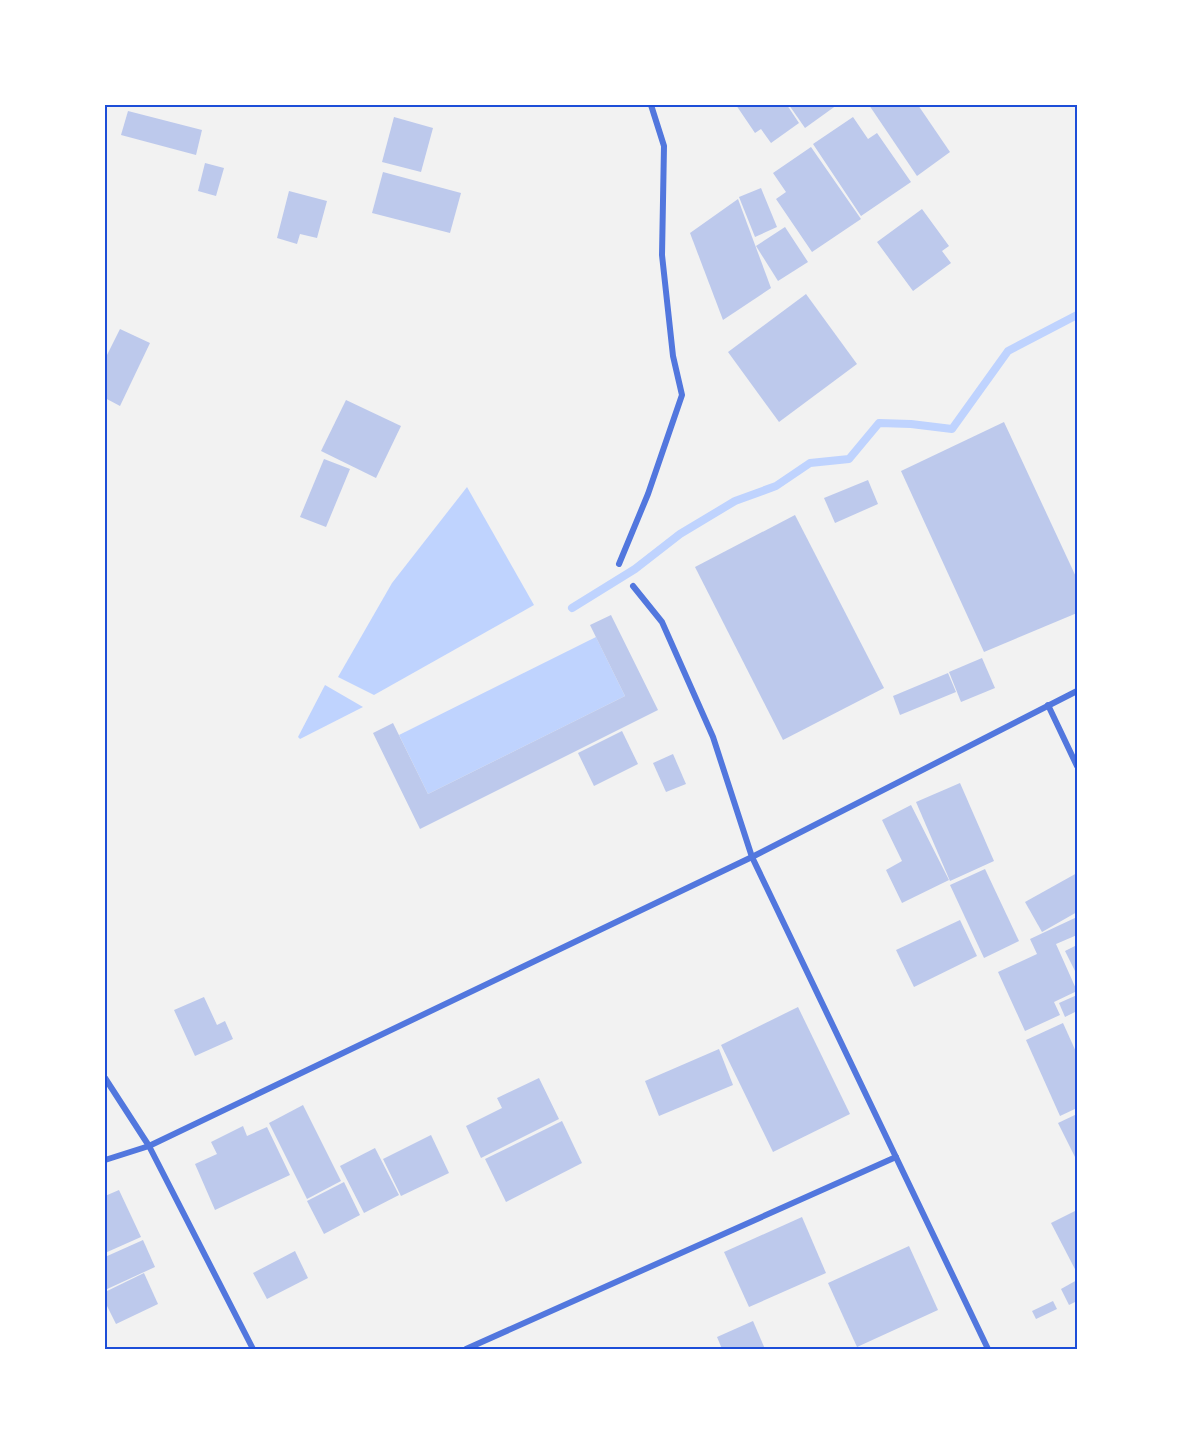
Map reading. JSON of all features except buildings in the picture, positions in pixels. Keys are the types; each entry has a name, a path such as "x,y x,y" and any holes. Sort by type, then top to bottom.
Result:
{"street":[{"path":"619,564 648,494 682,395 673,356 662,255 664,146 651,105"},
{"path":"633,586 662,622 713,737 752,857 988,1349"},
{"path":"105,1160 149,1146 752,857 1077,691"},
{"path":"1048,705 1077,766"},
{"path":"105,1078 149,1146 253,1349"},
{"path":"466,1349 896,1157"}],"water":[{"path":"467,487 534,605 374,695 338,677 392,583"},
{"path":"596,637 625,696 428,794 399,735"},
{"path":"325,685 363,707 300,739 298,737"}],"waterway":[{"path":"572,608 635,569 680,534 735,501 776,486 810,463 849,459 879,423 952,429 1008,351 1077,315"}]}
